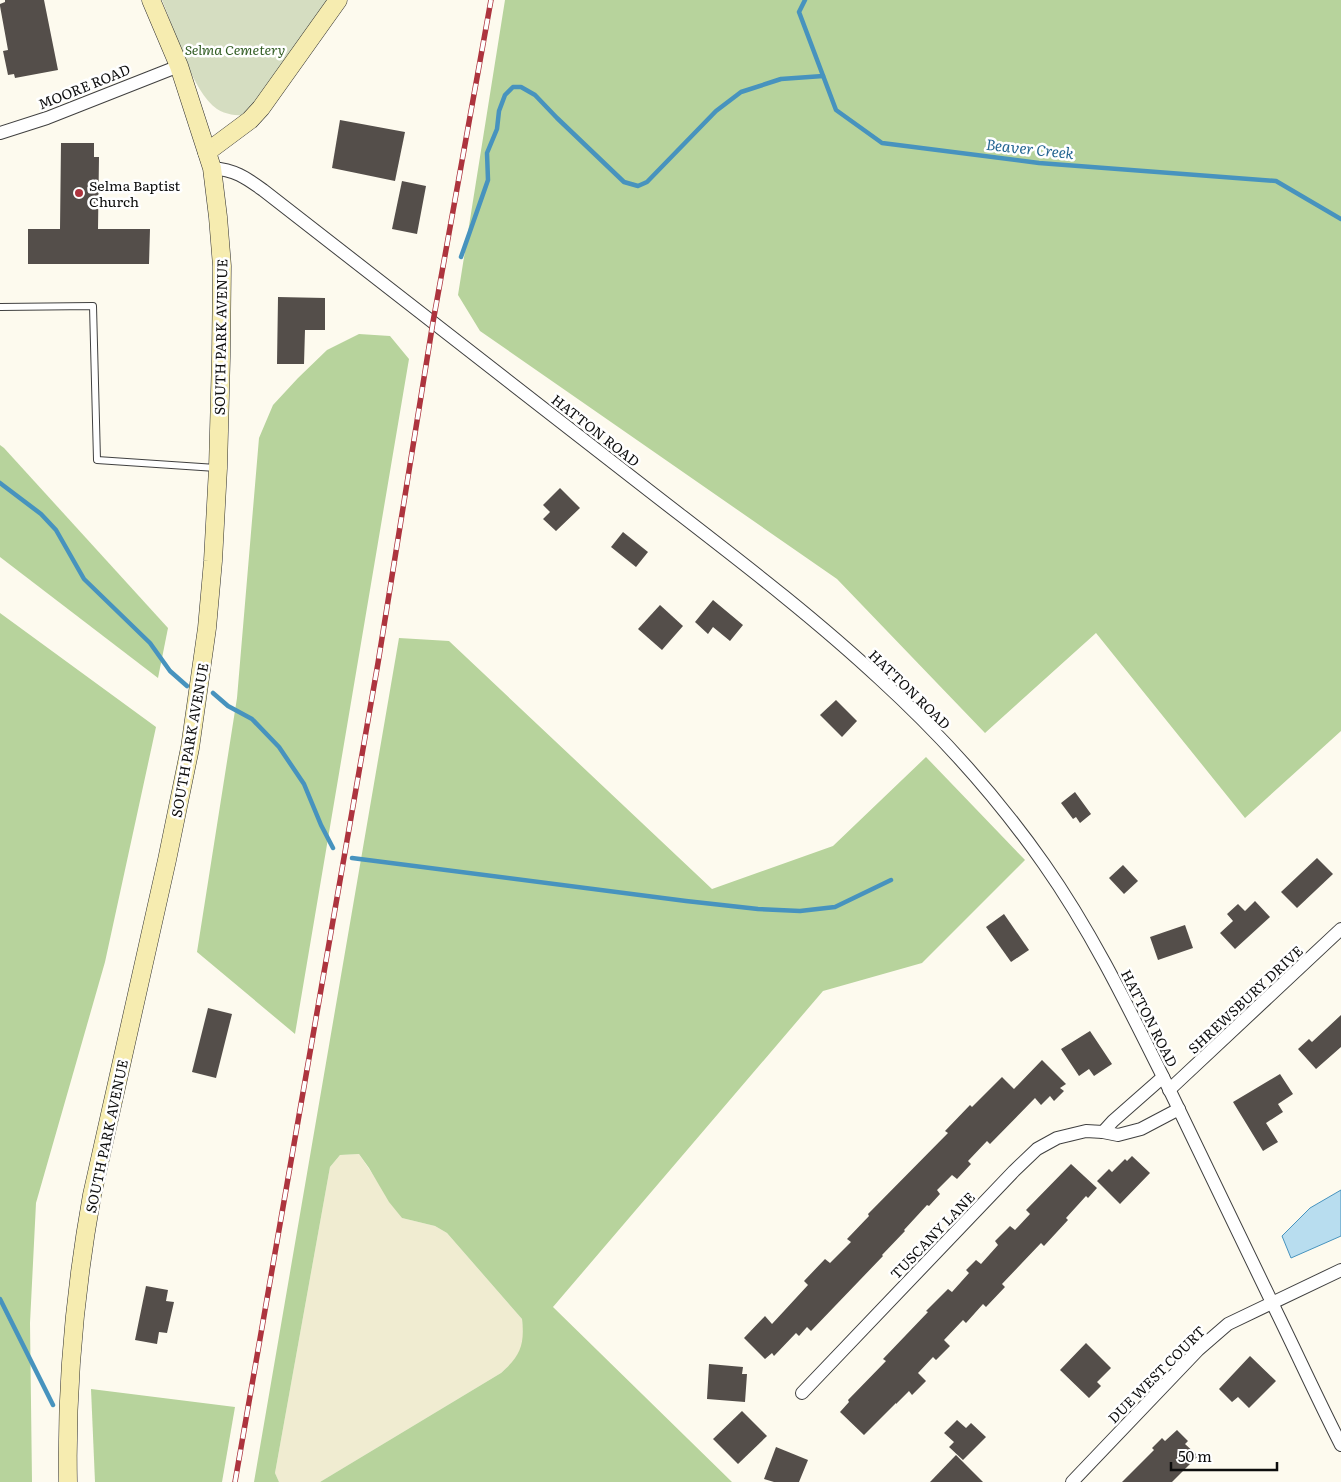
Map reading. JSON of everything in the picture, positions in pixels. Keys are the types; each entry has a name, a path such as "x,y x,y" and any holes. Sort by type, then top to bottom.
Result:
{"street":[{"name":"SOUTH PARK AVENUE","path":"68,1482 70,1368 74,1314 83,1246 92,1195 167,860 190,748 207,628 213,562 221,349 222,266 218,217 210,160 179,66 151,0"},
{"path":"210,160 261,108 338,0"},
{"name":"MOORE ROAD","path":"0,133 46,118 179,66"},
{"name":"HATTON ROAD","path":"210,160 245,178 263,190 746,566 882,680 921,718 960,761 1008,816 1043,863 1095,945 1179,1109 1341,1444"},
{"name":"SHREWSBURY DRIVE","path":"1169,1090 1341,929"},
{"path":"1103,1132 1163,1077"},
{"name":"TUSCANY LANE","path":"802,1394 1007,1178 1037,1149 1057,1138 1086,1131 1103,1132 1118,1136 1141,1129 1179,1109"},
{"name":"DUE WEST COURT","path":"1072,1482 1198,1350 1228,1324 1341,1270"}],"lane":[{"path":"0,307 93,306 97,460 218,468"}],"shaded area":[{"path":"359,1154 402,1218 435,1226 447,1233 522,1319 524,1335 521,1350 512,1363 501,1373 320,1482 279,1482 275,1473 330,1167 340,1155"}],"green space":[{"name":"Selma Cemetery","path":"162,0 330,0 246,116 224,112 208,101 185,59"},
{"path":"505,0 1341,0 1341,731 1245,818 1096,633 985,733 837,579 480,331 458,295"},
{"path":"359,334 390,336 409,359 295,1034 197,952 237,698 259,438 273,405 298,378 327,350"},
{"path":"0,445 168,628 158,678 0,557"},
{"path":"0,613 156,727 105,962 36,1203 30,1323 32,1482 0,1482"},
{"path":"399,638 449,641 712,889 833,846 926,757 1025,860 922,963 823,991 553,1307 732,1482 320,1482 501,1373 517,1355 523,1336 522,1319 447,1233 435,1226 402,1218 389,1202 359,1154 340,1155 330,1167 275,1473 279,1482 254,1482"},
{"path":"91,1389 235,1407 222,1482 95,1482"}],"water":[{"path":"1341,1190 1341,1236 1291,1258 1282,1236 1310,1208"}],"building":[{"path":"5,0 44,0 58,70 15,78 14,74 8,75 3,51 8,50 0,6"},
{"path":"340,120 405,132 395,181 332,168"},
{"name":"Selma Baptist Church","path":"61,143 94,143 94,157 99,157 98,229 150,229 149,264 28,264 28,229 60,229"},
{"path":"402,181 426,186 417,234 392,229"},
{"path":"278,297 325,298 325,330 305,330 304,364 277,364"},
{"path":"560,488 580,508 556,531 543,519 550,512 543,505"},
{"path":"623,532 648,552 636,567 611,547"},
{"path":"713,600 743,625 730,641 713,627 708,634 695,622"},
{"path":"660,605 683,626 662,650 638,629"},
{"path":"836,700 857,721 842,737 820,715"},
{"path":"1075,792 1091,814 1080,823 1076,817 1073,819 1061,803"},
{"path":"1317,858 1333,874 1297,908 1281,892"},
{"path":"1123,865 1138,881 1124,894 1109,878"},
{"path":"1255,901 1270,917 1235,949 1220,933 1233,921 1227,914 1238,904 1245,911"},
{"path":"1004,914 1029,950 1011,962 986,927"},
{"path":"1185,925 1193,948 1158,960 1150,937"},
{"path":"208,1008 232,1014 216,1078 192,1072"},
{"path":"1341,1015 1341,1047 1316,1069 1298,1049 1309,1039 1312,1042"},
{"path":"1090,1031 1112,1064 1094,1076 1089,1069 1079,1076 1061,1049"},
{"path":"1042,1060 1066,1084 1060,1088 1064,1091 1054,1101 1050,1096 1041,1105 1035,1098 990,1144 987,1141 968,1161 971,1164 957,1179 952,1175 937,1190 940,1194 929,1206 927,1205 883,1256 811,1331 807,1327 799,1336 796,1333 774,1356 772,1353 765,1359 744,1338 765,1316 772,1324 808,1285 804,1281 825,1259 830,1263 851,1242 847,1239 869,1216 868,1214 948,1133 945,1131 970,1105 972,1107 1002,1077 1014,1089"},
{"path":"1280,1074 1293,1094 1278,1104 1283,1112 1266,1123 1278,1142 1263,1151 1233,1102"},
{"path":"1132,1156 1150,1173 1120,1204 1097,1181 1109,1169 1112,1172 1125,1159 1127,1161"},
{"path":"1071,1164 1097,1188 1088,1198 1086,1196 1066,1218 1068,1220 1044,1246 1041,1243 1002,1284 1005,1287 986,1307 983,1304 966,1323 963,1320 944,1340 950,1346 936,1360 933,1357 918,1373 926,1381 912,1395 909,1391 864,1435 840,1412 849,1402 848,1400 886,1361 883,1359 928,1312 926,1311 948,1289 952,1292 969,1273 966,1270 976,1260 981,1264 998,1245 995,1241 1010,1226 1015,1230 1030,1214 1026,1210"},
{"path":"146,1286 168,1290 166,1301 174,1302 167,1333 159,1332 157,1344 135,1340"},
{"path":"1086,1343 1111,1368 1097,1382 1101,1386 1089,1398 1060,1370"},
{"path":"1250,1356 1276,1381 1249,1408 1238,1397 1232,1402 1219,1389"},
{"path":"709,1364 743,1367 742,1374 747,1374 745,1402 707,1399"},
{"path":"742,1411 767,1436 738,1464 713,1439"},
{"path":"957,1420 966,1428 971,1423 986,1437 963,1460 949,1447 954,1442 944,1433"},
{"path":"1177,1430 1188,1441 1185,1444 1198,1456 1172,1482 1122,1482 1154,1450 1152,1448 1162,1438 1165,1441"},
{"path":"776,1447 808,1460 799,1482 774,1482 764,1479"},
{"path":"956,1455 983,1482 930,1482"}],"waterway":[{"name":"Beaver Creek","path":"805,0 799,12 836,110 882,143 1039,163 1276,181 1341,219"},
{"path":"461,257 488,180 487,153 497,129 499,111 505,95 513,87 521,87 535,95 624,182 638,186 647,182 716,111 741,92 781,79 823,76"},
{"path":"0,483 41,514 56,530 84,579 150,643 170,671 187,686"},
{"path":"213,693 228,706 252,719 279,747 304,784 333,848"},
{"path":"352,858 686,901 758,909 800,911 835,907 891,880"},
{"path":"0,1299 53,1405"}],"railway":[{"path":"235,1482 378,663 433,322 491,0"}],"place":[{"name":"Selma Baptist Church","path":"79,193"}]}
